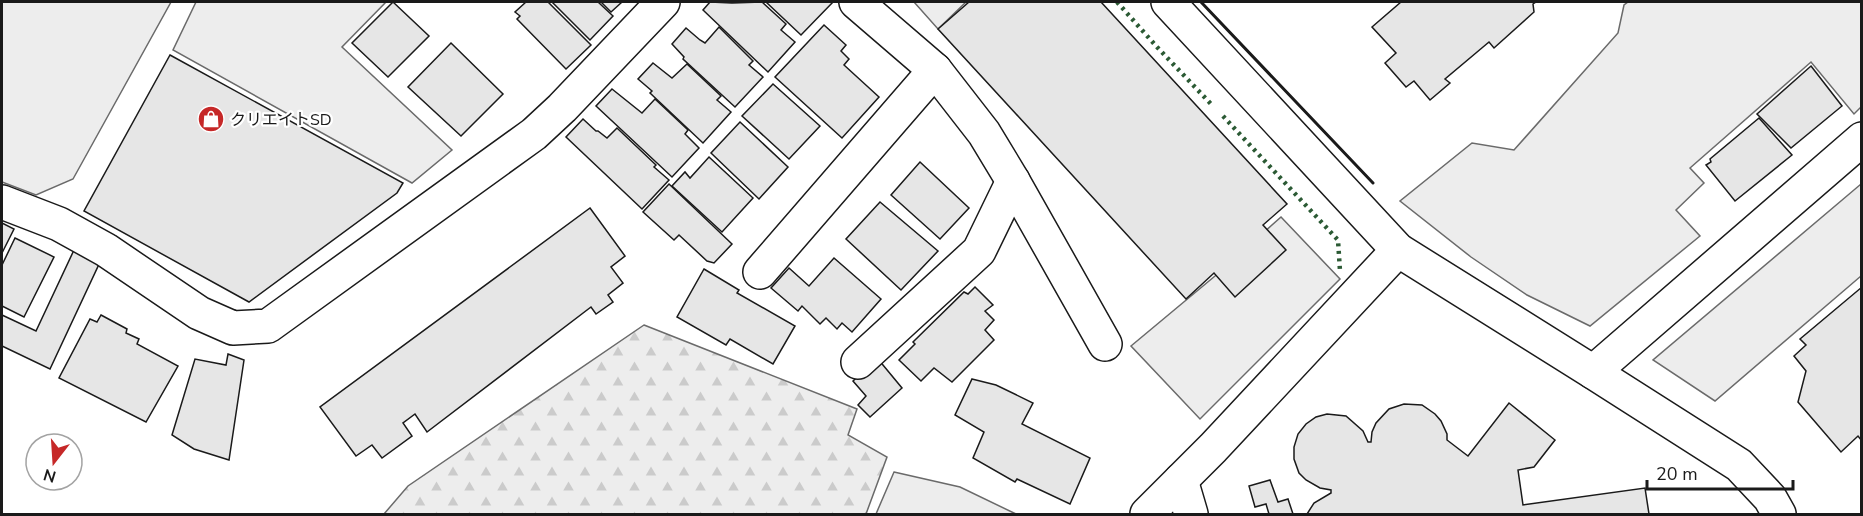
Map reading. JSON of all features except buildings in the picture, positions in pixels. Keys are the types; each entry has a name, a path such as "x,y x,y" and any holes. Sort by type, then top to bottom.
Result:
{"street":[{"path":"2,202 59,224 106,250 198,313 234,328 268,326 534,134 562,108 663,2"},
{"path":"856,2 935,70 984,133 1106,344"},
{"path":"1168,2 1398,250 1739,465 1769,509"},
{"path":"760,272 935,70"},
{"path":"1593,372 1862,139"},
{"path":"858,363 979,251 1013,181"},
{"path":"1147,514 1398,250"},
{"path":"1181,480 1191,514"}],"green space":[{"path":"644,325 857,409 848,435 887,457 866,514 384,514 408,486"}],"shaded area":[{"path":"2,2 171,2 73,179 36,195 2,182"},
{"path":"196,2 386,2 342,47 452,150 412,183 173,50"},
{"path":"914,2 966,2 938,29"},
{"path":"1628,2 1861,2 1861,107 1854,114 1811,62 1690,168 1704,183 1676,210 1700,236 1590,326 1527,295 1471,257 1400,201 1472,143 1514,150 1618,33 1624,5"},
{"path":"1861,184 1861,276 1715,401 1653,360"},
{"path":"1281,217 1340,279 1200,419 1131,346"},
{"path":"894,472 960,487 1016,514 876,514"}],"hedge":[{"path":"1117,2 1211,104"},
{"path":"1223,116 1338,240 1340,271"}],"wall":[{"path":"1201,2 1373,183"}],"place":[{"name":"クリエイトSD","path":"211,119"}]}
